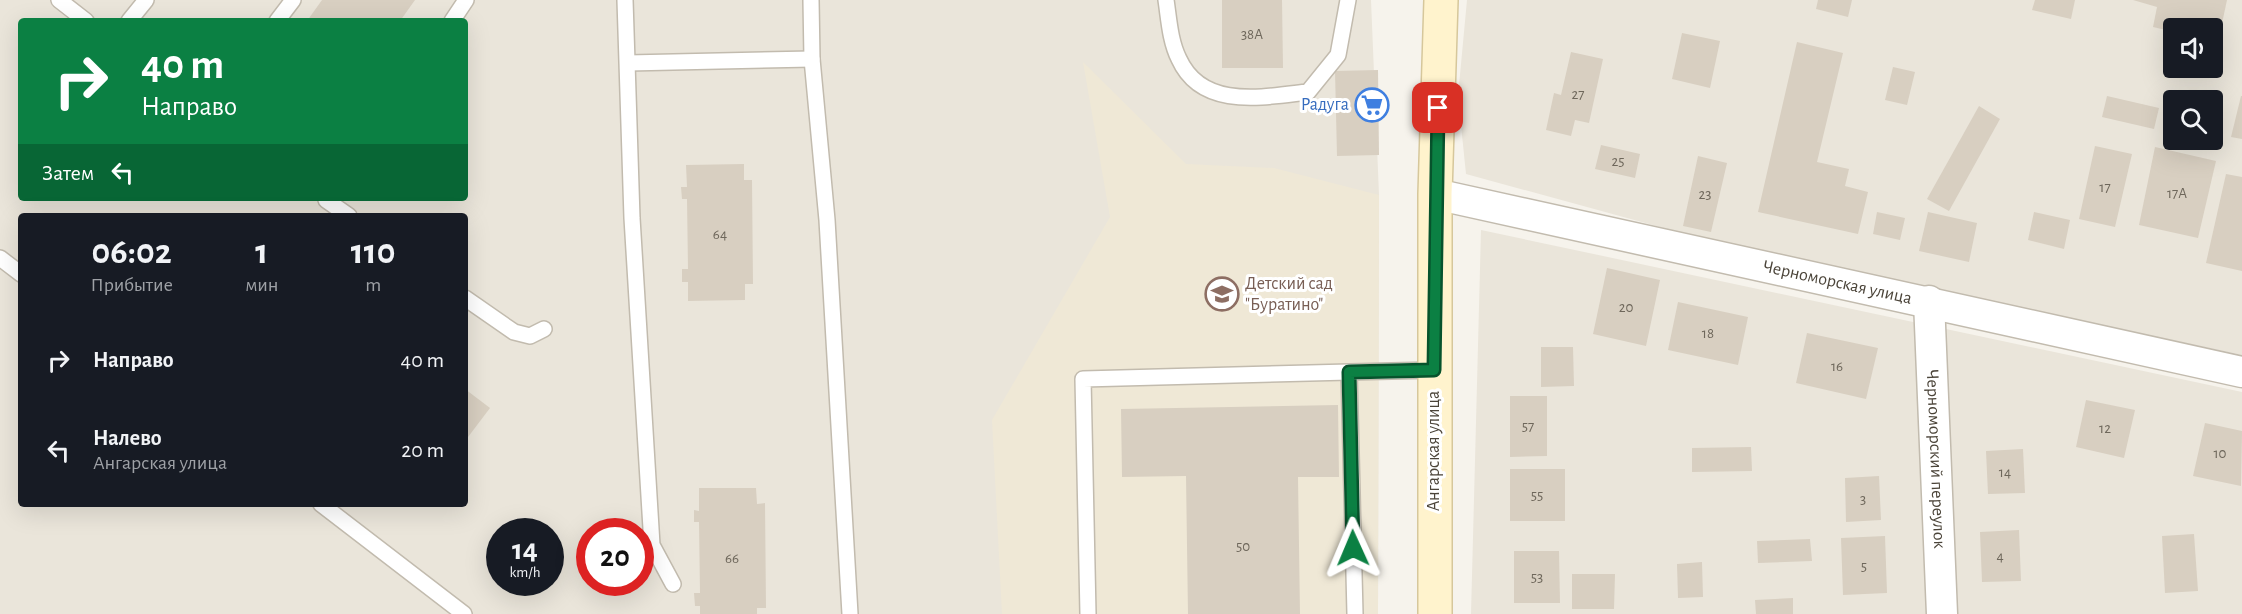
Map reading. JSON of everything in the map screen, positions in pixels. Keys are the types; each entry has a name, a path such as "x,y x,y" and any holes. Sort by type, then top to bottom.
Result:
{"main road":[{"name":"Ангарская улица","path":"1435,614 1435,194 1441,0"}],"street":[{"name":"Черноморская улица","path":"1435,194 1929,301 2242,372"},
{"name":"Черноморский переулок","path":"1929,301 1942,614"}],"lane":[{"path":"59,0 82,18"},
{"path":"131,18 146,0"},
{"path":"279,18 293,0"},
{"path":"454,18 466,0"},
{"path":"625,0 632,218 652,545 673,584"},
{"path":"812,0 812,59 827,220 850,614"},
{"path":"1166,0 1171,36 1179,60 1197,85 1221,95 1258,98 1308,92 1338,55 1348,0"},
{"path":"627,63 812,59"},
{"path":"329,201 345,213"},
{"path":"0,258 18,272"},
{"path":"468,300 514,332 530,336 544,329"},
{"path":"1088,614 1083,379 1434,370"},
{"path":"1349,372 1355,614"},
{"path":"325,507 464,614"}],"shaded area":[{"path":"0,0 1371,0 1379,195 1378,614 0,614"},
{"path":"1467,0 2242,0 2242,355 1722,244 1466,174 1458,96"},
{"name":"Детский сад \"Буратино\"","path":"1083,62 1186,164 1274,168 1379,195 1378,614 1002,614 992,420 1110,217"},
{"path":"1481,230 2242,392 2242,614 1471,614"}],"building":[{"path":"322,0 415,0 402,18 309,18"},
{"path":"1222,0 1282,0 1283,68 1222,68"},
{"path":"1818,0 1852,0 1848,17 1816,9"},
{"path":"2035,0 2075,0 2071,19 2032,10"},
{"path":"2133,0 2227,0 2223,19 2163,18 2163,29 2153,27 2157,7"},
{"path":"1682,33 1720,41 1710,88 1672,79"},
{"path":"1797,42 1843,53 1817,162 1849,169 1845,186 1868,192 1858,234 1758,212"},
{"path":"1571,52 1603,59 1589,123 1575,120 1571,136 1546,130 1554,93 1561,95"},
{"path":"1893,67 1915,72 1907,105 1885,100"},
{"path":"1378,70 1379,155 1337,156 1335,71"},
{"path":"2107,96 2159,108 2154,129 2102,117"},
{"path":"2242,96 2242,139 2231,137"},
{"path":"1979,106 2000,119 1949,211 1927,199"},
{"path":"1601,145 1640,154 1635,178 1595,169"},
{"path":"2095,146 2132,154 2115,227 2079,219"},
{"path":"2155,147 2216,161 2198,238 2139,225"},
{"path":"1698,156 1727,163 1711,232 1683,226"},
{"path":"744,164 744,180 752,180 753,284 745,284 745,300 688,301 688,282 682,282 682,269 688,269 687,199 682,199 681,187 687,187 686,165"},
{"path":"2226,174 2242,177 2242,271 2206,263"},
{"path":"1877,212 1905,218 1900,240 1873,234"},
{"path":"1928,212 1977,223 1969,262 1919,251"},
{"path":"2034,212 2070,220 2064,249 2028,240"},
{"path":"1607,268 1660,280 1646,346 1593,334"},
{"path":"1678,302 1748,317 1738,365 1668,350"},
{"path":"1807,333 1878,348 1866,399 1796,383"},
{"path":"1541,347 1573,347 1574,386 1541,387"},
{"path":"468,391 490,408 468,437"},
{"path":"1510,396 1547,396 1547,456 1510,457"},
{"path":"2086,400 2135,410 2124,458 2076,447"},
{"path":"1338,405 1339,477 1298,477 1300,614 1188,614 1186,476 1122,477 1121,409"},
{"path":"2205,423 2242,431 2241,486 2193,476"},
{"path":"1751,447 1752,471 1692,472 1692,448"},
{"path":"2023,449 2025,493 1988,494 1986,451"},
{"path":"1510,469 1565,469 1565,521 1510,521"},
{"path":"1879,476 1881,520 1846,522 1845,478"},
{"path":"699,488 756,488 757,504 765,503 766,608 757,608 757,614 700,614 700,606 695,606 694,593 700,593 699,522 694,522 694,510 699,511"},
{"path":"2019,530 2021,581 1982,582 1980,532"},
{"path":"2194,534 2198,591 2165,593 2162,536"},
{"path":"1885,536 1887,593 1843,595 1841,538"},
{"path":"1810,539 1812,561 1758,563 1757,541"},
{"path":"1514,551 1559,551 1560,603 1514,603"},
{"path":"1702,562 1703,597 1678,598 1677,564"},
{"path":"1572,574 1615,574 1614,609 1572,609"},
{"path":"1793,598 1793,614 1756,614 1755,600"}],"place":[{"name":"Радуга","path":"1372,105"},
{"name":"Детский сад \"Буратино\"","path":"1222,294"}],"route":[{"path":"1353,548 1349,372 1434,370 1438,108"}]}
